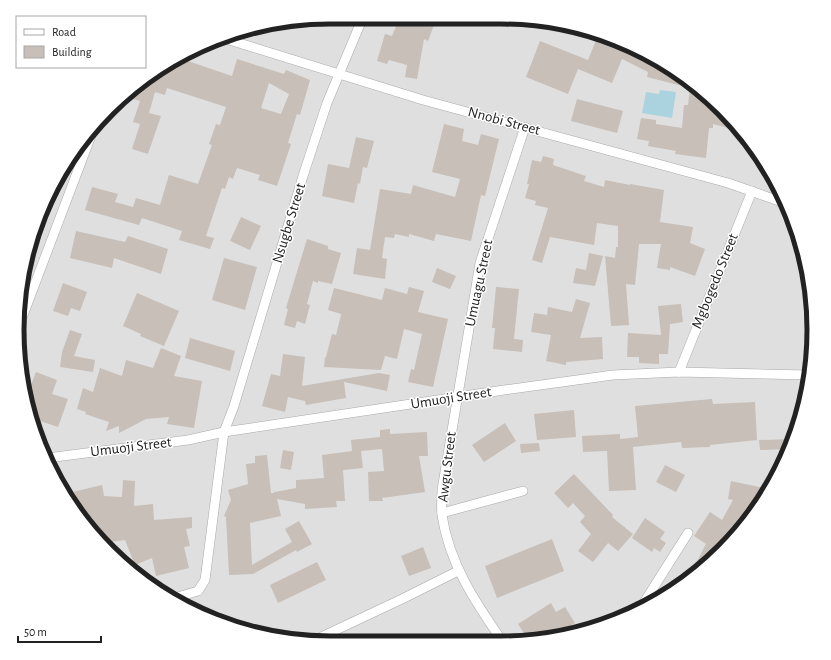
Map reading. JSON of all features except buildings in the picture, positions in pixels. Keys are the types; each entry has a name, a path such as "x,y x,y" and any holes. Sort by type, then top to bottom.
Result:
{"street":[{"name":"Nsugbe Street","path":"180,596 198,591 202,587 205,580 224,432 234,406 303,176 328,103 361,24"},
{"name":"Nnobi Street","path":"231,40 423,100 728,183 778,200"},
{"name":"Umuagu Street","path":"457,397 480,263 524,127"},
{"path":"25,310 89,142"},
{"name":"Mgbogedo Street","path":"680,372 752,191"},
{"name":"Umuoji Street","path":"52,457 188,440 224,432 613,375 680,372 803,375"},
{"name":"Awgu Street","path":"457,397 442,490 442,513 449,546 458,571 473,598 499,636"},
{"path":"442,513 523,491"},
{"path":"646,599 688,533"},
{"path":"324,636 458,571"}],"shaded area":[{"path":"330,24 501,24 541,27 580,34 618,47 654,65 671,76 703,100 731,128 744,144 766,177 784,213 797,251 806,310 807,330 804,370 797,409 791,428 784,447 766,483 744,516 731,532 703,560 687,573 654,595 618,613 580,626 561,630 501,636 310,635 251,626 213,613 177,595 144,573 128,560 100,532 87,516 65,483 47,447 34,409 27,370 24,330 27,290 34,251 47,213 65,177 87,144 100,128 128,100 144,87 177,65 213,47 251,34 290,27"}],"water":[{"path":"660,90 676,92 672,118 642,113 646,92 659,94"}]}
